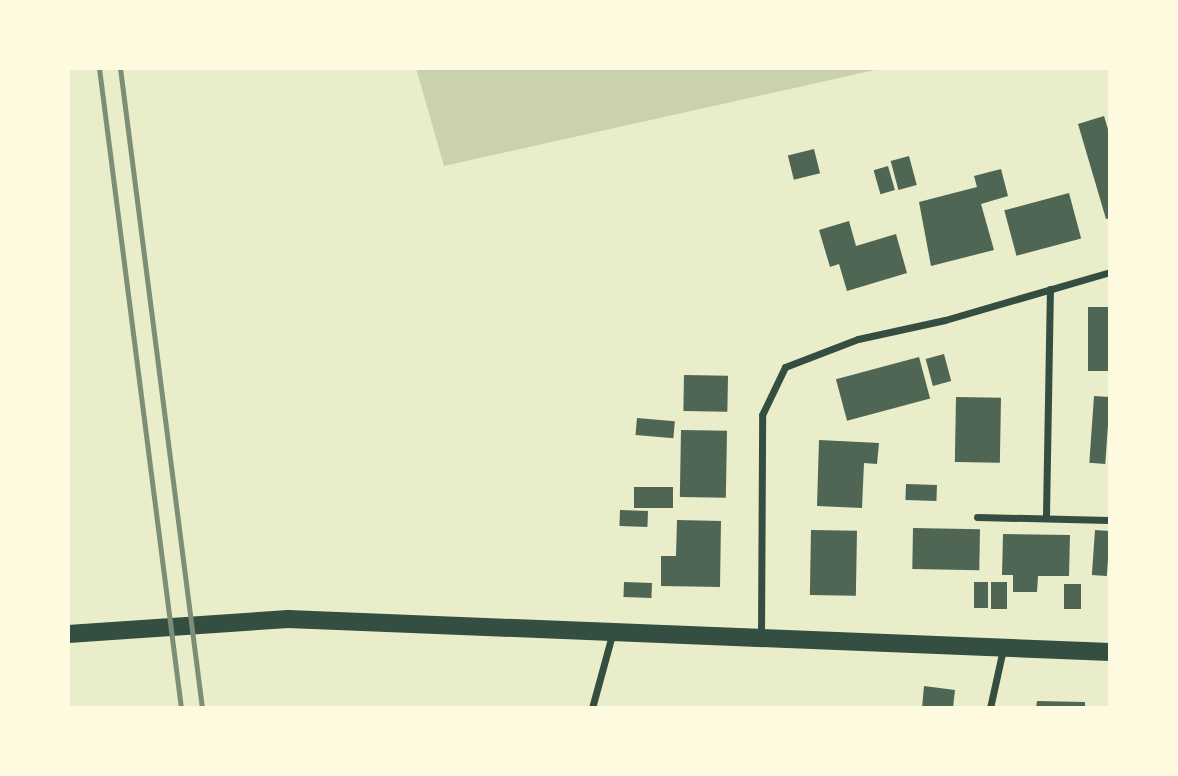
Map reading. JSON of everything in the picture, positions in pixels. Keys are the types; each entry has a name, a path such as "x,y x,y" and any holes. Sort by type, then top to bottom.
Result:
{"main road":[{"path":"68,634 288,619 612,635 1110,652"}],"street":[{"path":"761,640 762,415 785,367 858,339 1110,272"},
{"path":"1046,515 1050,289"},
{"path":"977,517 1046,515 1109,520"},
{"path":"592,708 612,635"},
{"path":"990,708 1003,649"}],"green space":[{"path":"416,68 884,68 444,166"}],"building":[{"path":"1104,116 1110,136 1110,218 1106,219 1078,124"},
{"path":"814,149 820,173 794,180 788,156"},
{"path":"909,156 917,185 898,190 891,161"},
{"path":"888,166 895,190 880,194 874,170"},
{"path":"1001,169 1008,196 981,204 994,250 931,266 919,202 977,187 974,176"},
{"path":"1069,193 1081,238 1016,256 1004,210"},
{"path":"849,221 856,246 896,234 907,273 847,291 839,264 830,267 819,230"},
{"path":"1088,307 1110,307 1110,371 1088,371"},
{"path":"944,354 951,381 933,386 926,359"},
{"path":"919,357 930,399 847,421 836,379"},
{"path":"684,375 728,376 727,412 683,411"},
{"path":"1094,396 1110,397 1105,464 1089,463"},
{"path":"956,397 1001,398 1000,463 955,462"},
{"path":"637,418 675,421 673,438 636,435"},
{"path":"681,430 727,431 726,498 680,497"},
{"path":"819,440 879,443 877,464 864,463 862,508 817,506"},
{"path":"906,484 937,485 936,501 905,500"},
{"path":"634,487 673,487 673,508 634,508"},
{"path":"620,510 648,511 647,527 619,526"},
{"path":"677,520 721,521 720,587 661,586 661,556 676,556"},
{"path":"913,528 980,529 979,570 912,569"},
{"path":"811,530 857,531 856,596 810,595"},
{"path":"1095,530 1110,531 1107,576 1092,575"},
{"path":"1003,534 1070,535 1069,576 1038,576 1037,592 1013,592 1013,575 1002,575"},
{"path":"624,582 652,583 651,598 623,597"},
{"path":"974,582 988,582 988,608 974,608"},
{"path":"991,582 1007,582 1007,609 991,609"},
{"path":"1064,584 1081,584 1081,609 1064,609"},
{"path":"924,686 955,690 953,708 922,708"},
{"path":"1037,701 1085,702 1085,708 1036,708"}],"railway":[{"path":"99,68 181,708"},
{"path":"120,68 202,708"}]}
